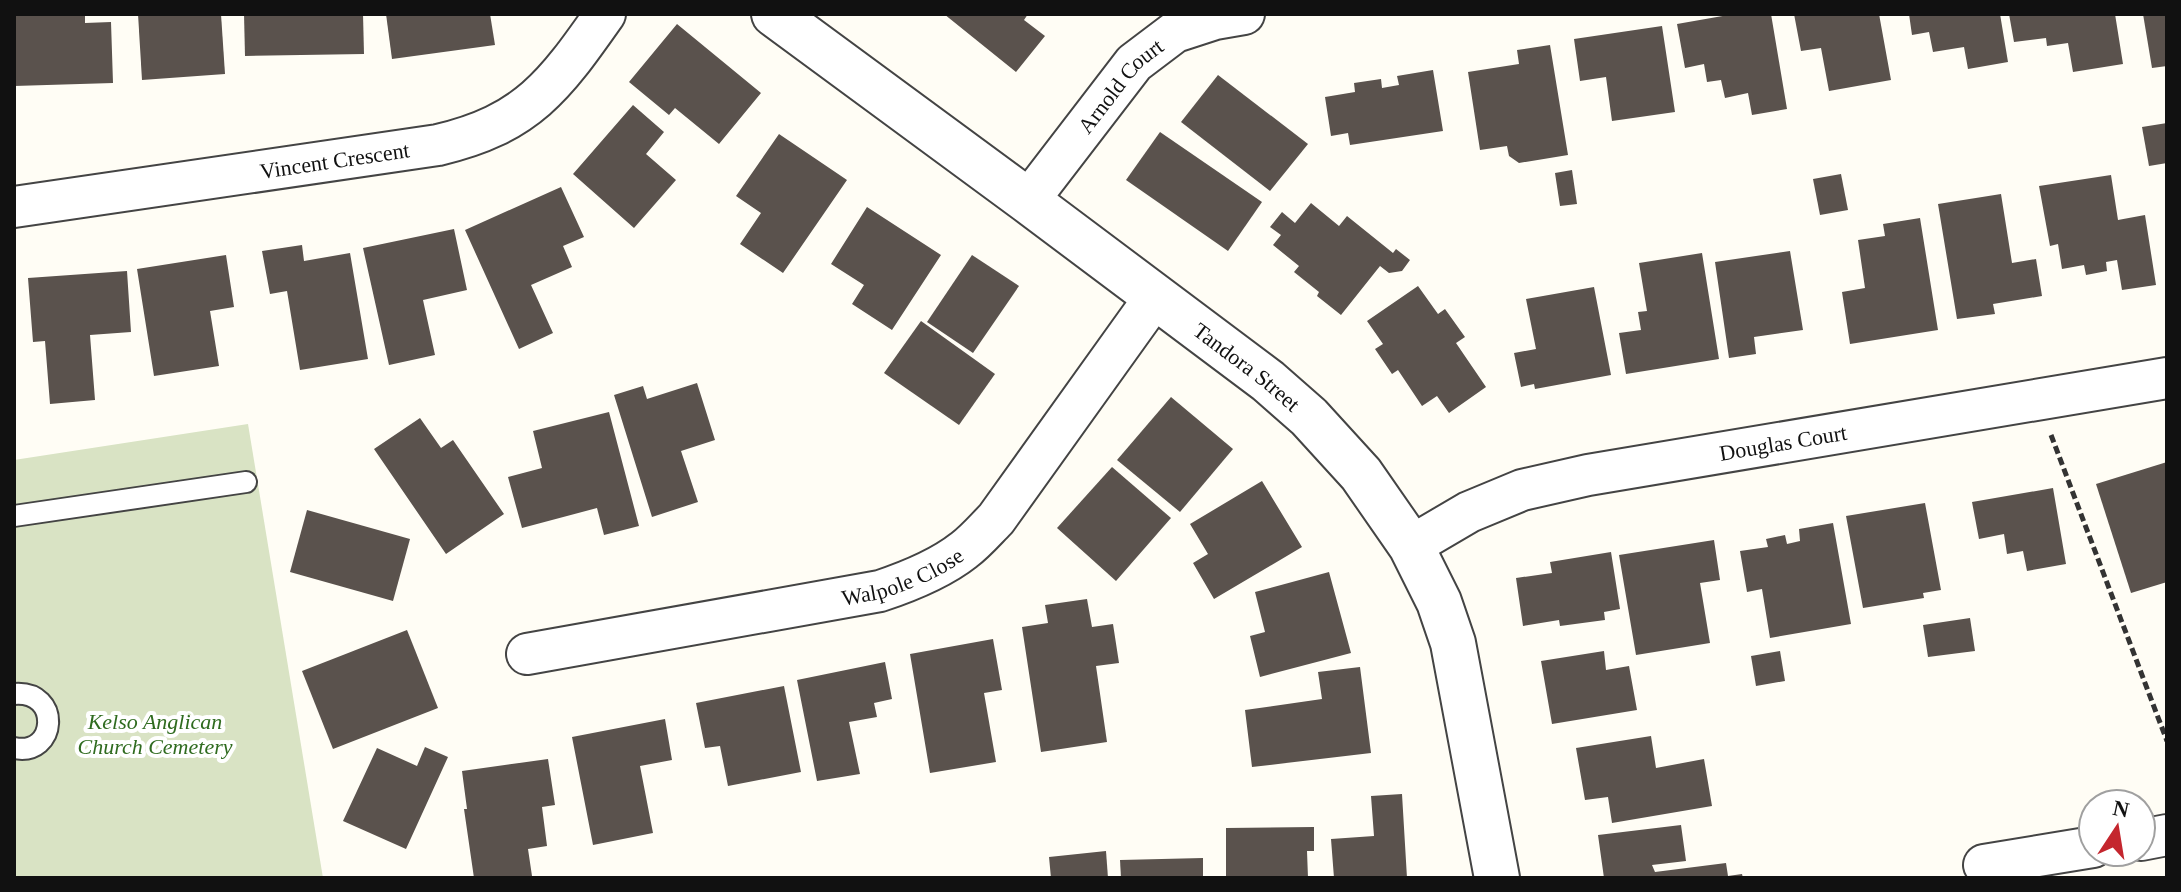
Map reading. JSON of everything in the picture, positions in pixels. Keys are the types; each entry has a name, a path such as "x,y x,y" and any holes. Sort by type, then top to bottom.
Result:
{"street":[{"name":"Vincent Crescent","path":"14,207 464,139 509,119 546,91 565,71 605,14"},
{"name":"Tandora Street","path":"774,14 1268,381 1309,417 1361,474 1411,546 1439,602 1453,643 1497,878"},
{"name":"Arnold Court","path":"1028,201 1134,63 1175,32 1215,19 1244,14"},
{"name":"Walpole Close","path":"527,654 880,591 938,567 965,550 996,519 1155,297"},
{"name":"Douglas Court","path":"1411,546 1469,512 1522,490 1588,475 2167,378"},
{"path":"1984,865 2077,850"}],"lane":[{"path":"14,516 246,482"},
{"path":"14,687 14,694 24,693 41,702 49,719 44,737 38,743 29,748 14,748"}],"path":[{"path":"2037,401 2167,741"}],"green space":[{"name":"Kelso Anglican Church Cemetery","path":"248,424 323,878 14,878 14,460"}],"building":[{"path":"14,14 85,14 85,23 111,22 113,83 14,86"},
{"path":"138,14 221,14 225,74 142,80"},
{"path":"244,14 363,14 364,54 245,56"},
{"path":"386,14 490,14 495,45 392,59"},
{"path":"944,14 1028,14 1024,20 1045,36 1016,72"},
{"path":"1734,14 1771,14 1787,109 1752,115 1748,93 1725,98 1721,80 1707,82 1704,64 1685,68 1677,24"},
{"path":"1794,14 1879,14 1891,80 1829,91 1821,48 1801,51"},
{"path":"1909,14 2000,14 2008,62 1968,69 1964,47 1933,52 1929,32 1912,35"},
{"path":"2009,14 2115,14 2123,64 2073,72 2068,43 2047,46 2046,38 2014,42"},
{"path":"2143,14 2167,14 2167,66 2152,68"},
{"path":"677,24 761,93 719,144 675,108 669,115 629,82"},
{"path":"1662,26 1675,112 1612,121 1606,77 1580,81 1574,39"},
{"path":"1550,45 1568,155 1519,163 1509,156 1507,146 1480,150 1468,72 1519,64 1517,50"},
{"path":"1433,70 1443,131 1350,145 1348,133 1331,136 1325,97 1355,92 1354,83 1381,79 1382,88 1399,85 1397,76"},
{"path":"1218,75 1308,144 1270,191 1181,122"},
{"path":"633,105 664,132 646,154 676,180 634,228 573,174"},
{"path":"2167,123 2167,163 2149,166 2142,127"},
{"path":"1160,132 1262,202 1228,251 1126,180"},
{"path":"779,134 847,180 783,273 740,244 761,213 736,196"},
{"path":"1572,170 1577,204 1560,206 1555,173"},
{"path":"1841,174 1848,210 1820,215 1813,179"},
{"path":"2111,175 2118,220 2145,215 2156,285 2122,290 2117,260 2106,262 2107,271 2086,275 2084,265 2062,269 2058,244 2050,246 2039,186"},
{"path":"561,187 584,237 563,246 572,267 531,285 553,333 519,349 465,230"},
{"path":"2001,194 2012,263 2036,259 2042,296 1993,304 1995,314 1957,319 1938,204"},
{"path":"1311,203 1339,226 1347,216 1393,253 1396,249 1410,260 1402,271 1389,273 1380,266 1341,315 1294,272 1299,266 1273,245 1281,235 1270,227 1282,212 1295,223"},
{"path":"867,207 941,255 892,330 852,304 864,285 831,264"},
{"path":"1920,218 1938,330 1850,344 1842,292 1865,288 1858,240 1885,236 1883,224"},
{"path":"454,229 467,290 423,300 435,355 389,365 363,248"},
{"path":"302,245 304,261 350,253 368,359 300,370 287,291 270,294 262,251"},
{"path":"1790,251 1803,330 1754,337 1756,354 1729,358 1715,262"},
{"path":"1702,253 1719,359 1626,374 1619,333 1641,330 1638,312 1647,311 1639,263"},
{"path":"226,255 234,307 210,311 219,366 154,376 137,269"},
{"path":"972,255 1019,286 973,353 927,322"},
{"path":"127,271 131,332 90,335 95,400 50,404 45,341 33,342 28,278"},
{"path":"1418,286 1438,314 1445,309 1465,337 1456,343 1486,387 1449,413 1437,396 1422,406 1398,370 1392,374 1375,349 1383,344 1367,321"},
{"path":"1594,287 1611,375 1535,389 1534,384 1521,387 1514,353 1536,349 1526,299"},
{"path":"921,321 995,374 959,425 884,373"},
{"path":"697,383 715,440 681,451 698,502 652,517 614,395 643,386 647,399"},
{"path":"1171,397 1233,449 1180,512 1117,460"},
{"path":"609,412 639,526 604,535 597,508 522,528 508,477 542,468 533,431"},
{"path":"420,418 441,448 453,440 504,514 446,554 374,449"},
{"path":"2167,462 2167,582 2131,593 2096,484"},
{"path":"1112,467 1171,518 1116,581 1057,528"},
{"path":"1262,481 1302,547 1214,599 1193,563 1208,554 1190,524"},
{"path":"2053,488 2066,564 2027,571 2023,551 2007,554 2004,534 1979,539 1972,502"},
{"path":"1925,503 1941,590 1923,593 1924,598 1863,608 1846,516"},
{"path":"307,510 410,539 393,601 290,572"},
{"path":"1833,523 1851,624 1770,638 1762,589 1747,592 1740,551 1768,547 1766,539 1785,535 1787,544 1800,541 1799,529"},
{"path":"1714,540 1720,580 1700,583 1710,643 1636,655 1619,555"},
{"path":"1611,552 1620,609 1604,612 1605,620 1560,626 1559,620 1523,626 1516,578 1552,573 1550,562"},
{"path":"1329,572 1351,653 1260,677 1250,636 1265,632 1255,592"},
{"path":"1087,599 1092,627 1113,624 1119,663 1096,666 1107,742 1041,752 1022,627 1048,623 1045,605"},
{"path":"1970,618 1975,651 1928,657 1923,625"},
{"path":"407,630 438,708 333,749 302,671"},
{"path":"993,639 1002,690 984,693 996,762 930,773 910,654"},
{"path":"1604,651 1606,670 1629,666 1637,710 1552,724 1541,661"},
{"path":"1780,651 1785,681 1756,686 1751,656"},
{"path":"885,662 892,699 874,703 877,717 849,722 860,774 817,781 797,680"},
{"path":"1360,667 1371,753 1252,767 1245,710 1322,699 1318,672"},
{"path":"784,686 801,772 728,786 720,746 705,748 696,703"},
{"path":"665,719 672,760 640,766 653,833 593,845 572,737"},
{"path":"1651,736 1656,768 1704,759 1712,806 1612,823 1608,797 1585,800 1576,748"},
{"path":"425,747 448,757 406,849 343,821 377,748 417,766"},
{"path":"548,759 555,805 542,807 547,846 528,849 532,876 474,878 462,771"},
{"path":"1402,794 1407,878 1334,878 1331,839 1374,836 1371,796"},
{"path":"1681,825 1686,861 1652,865 1655,872 1726,863 1728,876 1742,874 1743,878 1604,878 1598,835"},
{"path":"1314,827 1314,851 1307,851 1308,878 1226,878 1226,828"},
{"path":"1106,851 1108,878 1051,878 1049,857"},
{"path":"1203,858 1203,878 1121,878 1120,860"}]}
